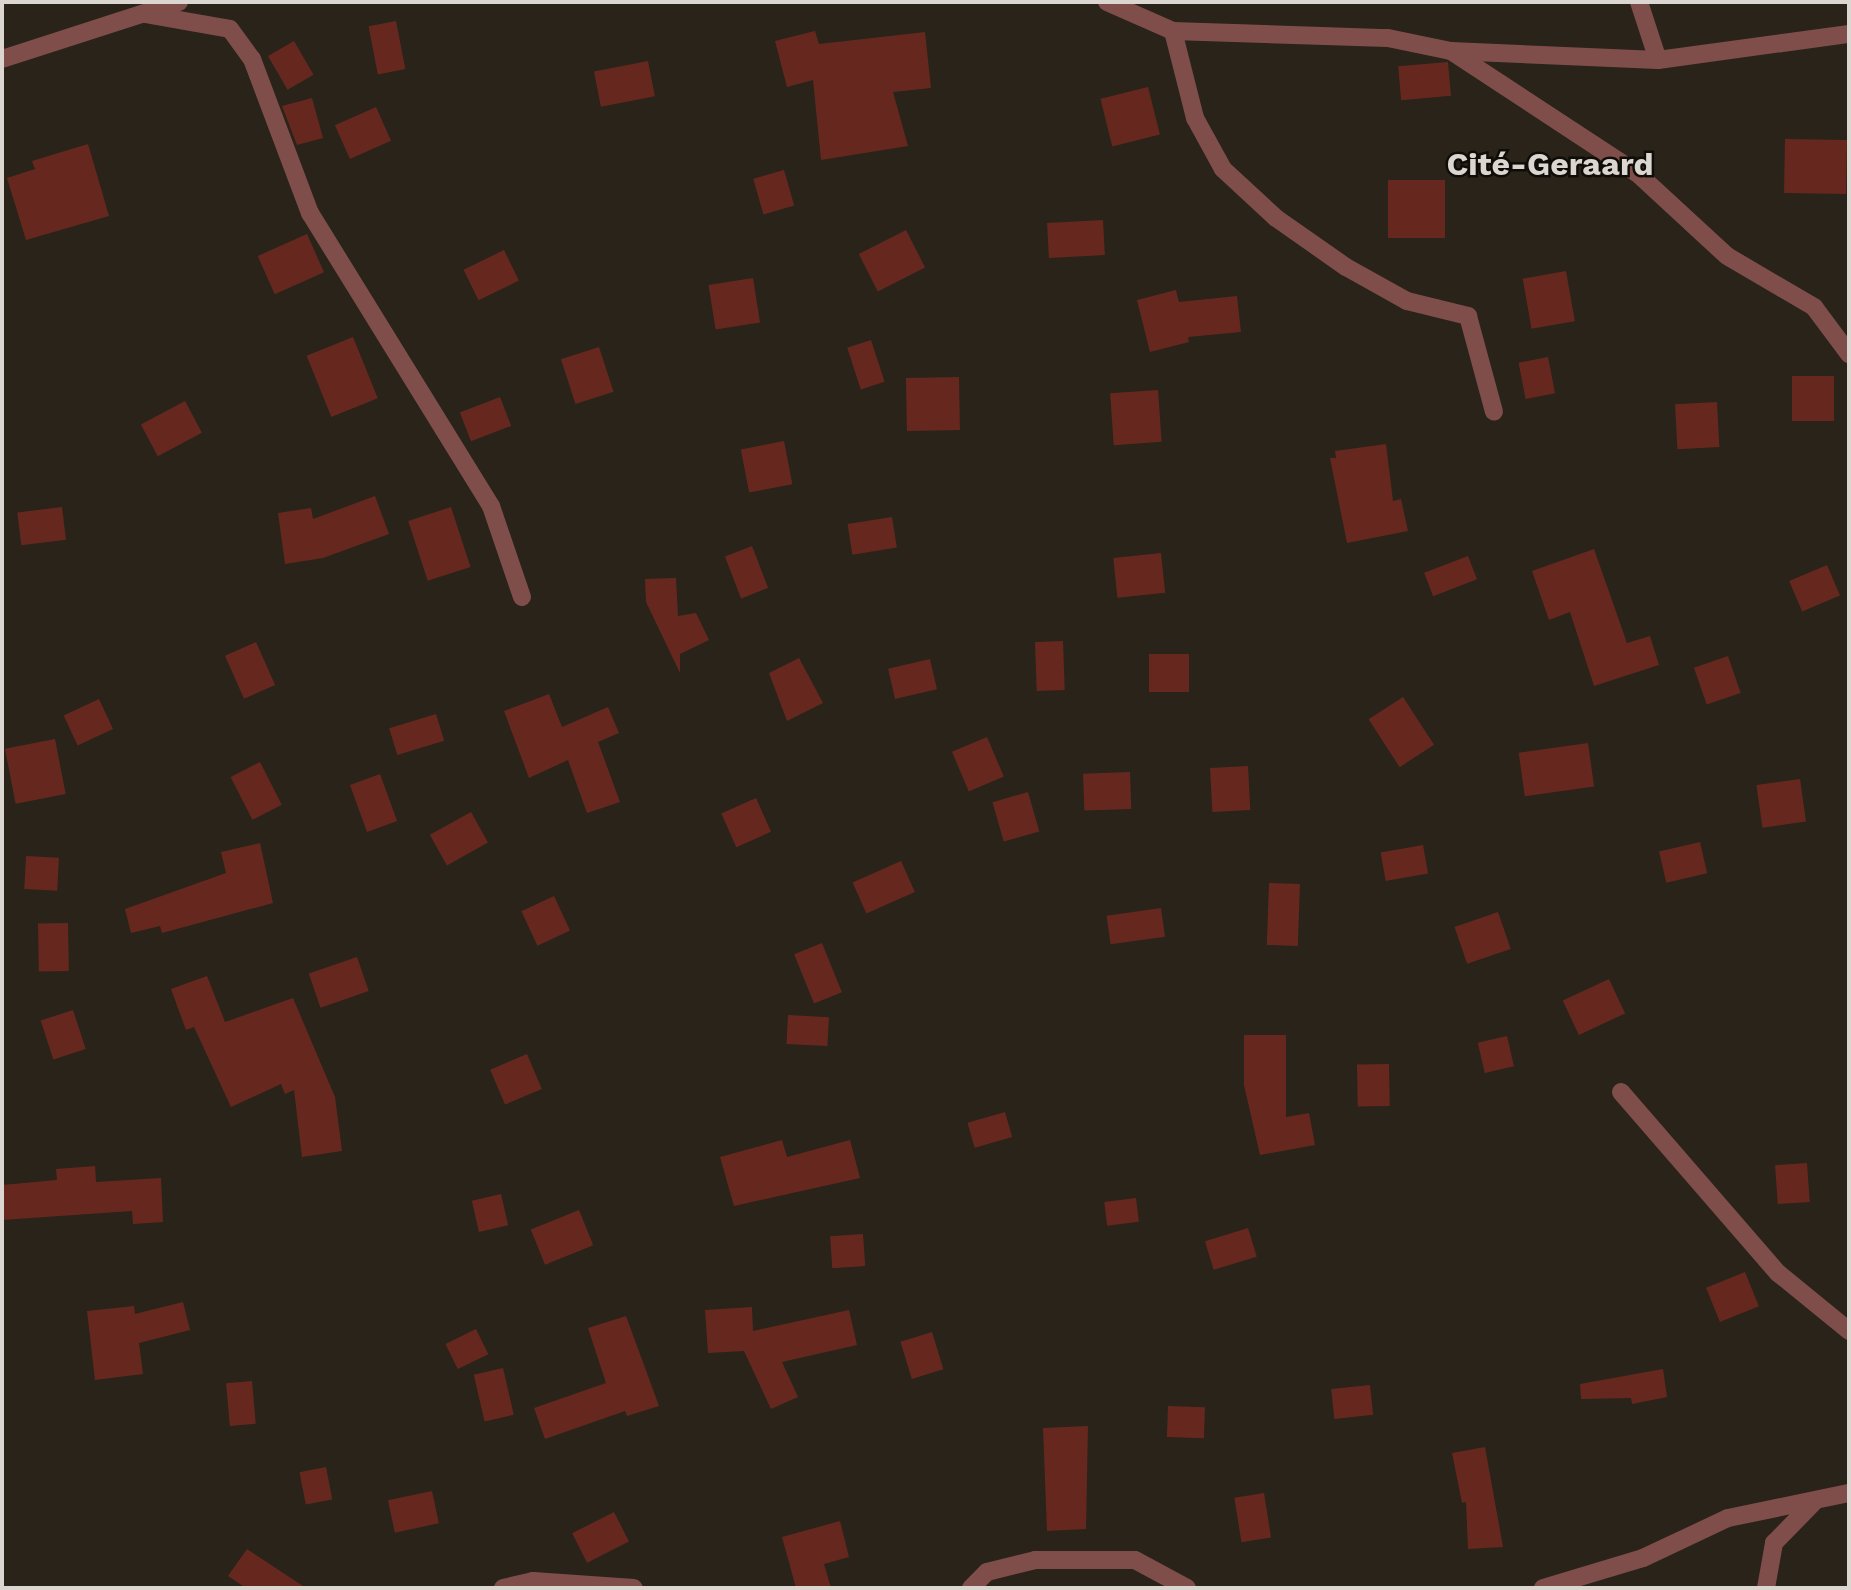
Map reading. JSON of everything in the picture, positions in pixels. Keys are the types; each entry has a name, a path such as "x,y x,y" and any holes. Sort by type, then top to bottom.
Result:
{"street":[{"path":"2,59 178,2"},
{"path":"1107,2 1173,31 1388,38 1451,51 1658,60 1849,34"},
{"path":"1639,2 1658,60"},
{"path":"145,13 230,29 252,59 310,213 491,506 523,597"},
{"path":"1173,31 1195,118 1223,169 1276,218 1346,267 1407,302 1468,316 1494,412"},
{"path":"1451,51 1637,173 1727,256 1814,307 1849,354"},
{"path":"1621,1092 1777,1273 1849,1331"},
{"path":"1543,1588 1643,1558 1728,1518 1849,1493"},
{"path":"1766,1588 1774,1543 1817,1500"},
{"path":"971,1588 987,1572 1035,1560 1135,1560 1187,1588"},
{"path":"503,1588 533,1581 634,1588"}],"building":[{"path":"396,21 405,69 378,74 369,26"},
{"path":"815,31 819,44 925,32 931,88 893,92 908,146 821,160 813,80 787,87 775,41"},
{"path":"294,41 314,75 288,90 268,56"},
{"path":"648,61 655,96 601,107 594,71"},
{"path":"1448,62 1451,96 1401,100 1398,66"},
{"path":"1148,87 1160,135 1112,146 1100,99"},
{"path":"312,98 323,138 297,145 282,106"},
{"path":"376,107 391,141 350,159 335,125"},
{"path":"1785,139 1847,140 1846,194 1784,193"},
{"path":"88,144 109,216 26,240 7,178 35,169 32,161"},
{"path":"784,170 794,206 763,214 753,179"},
{"path":"1388,180 1445,180 1445,238 1388,238"},
{"path":"1103,220 1105,255 1049,258 1047,223"},
{"path":"906,230 925,267 878,291 859,254"},
{"path":"307,234 324,272 275,294 258,256"},
{"path":"504,250 519,281 478,300 464,270"},
{"path":"1566,271 1575,321 1532,329 1523,279"},
{"path":"753,278 760,322 716,329 709,285"},
{"path":"1176,290 1179,302 1237,296 1241,332 1188,337 1189,342 1150,352 1137,300"},
{"path":"353,337 378,398 331,417 307,356"},
{"path":"871,340 885,382 861,390 847,348"},
{"path":"599,347 614,392 575,404 561,359"},
{"path":"1548,357 1555,393 1526,399 1519,363"},
{"path":"1792,376 1834,376 1834,421 1792,421"},
{"path":"959,377 960,430 907,431 906,378"},
{"path":"1158,390 1162,442 1114,445 1110,393"},
{"path":"500,397 511,426 471,441 460,412"},
{"path":"185,401 202,433 158,456 141,424"},
{"path":"1717,402 1719,447 1677,449 1675,404"},
{"path":"784,441 792,484 749,493 741,449"},
{"path":"1386,444 1393,501 1401,499 1408,531 1347,543 1330,458 1336,458 1335,451"},
{"path":"375,496 389,534 323,558 285,564 278,513 311,508 313,519"},
{"path":"62,507 66,540 21,545 17,512"},
{"path":"451,507 470,567 428,581 408,521"},
{"path":"892,517 897,548 852,555 848,524"},
{"path":"752,546 768,588 741,598 725,556"},
{"path":"1594,549 1627,643 1650,636 1659,665 1594,686 1570,612 1549,620 1532,571"},
{"path":"1161,553 1165,593 1117,598 1113,558"},
{"path":"1468,556 1477,579 1433,596 1424,573"},
{"path":"1827,565 1840,595 1802,611 1789,581"},
{"path":"676,578 678,616 696,613 709,640 680,654 680,673 646,602 645,579"},
{"path":"1063,641 1065,690 1037,691 1035,642"},
{"path":"256,642 275,685 244,699 225,656"},
{"path":"1149,654 1189,654 1189,692 1149,692"},
{"path":"1728,656 1741,693 1707,705 1694,668"},
{"path":"799,658 823,703 787,721 769,673"},
{"path":"930,659 937,689 895,699 888,669"},
{"path":"549,694 562,727 608,707 619,733 598,742 620,802 587,813 568,760 529,778 504,711"},
{"path":"1403,697 1434,745 1400,767 1369,719"},
{"path":"99,699 113,729 78,745 64,715"},
{"path":"436,714 444,741 397,755 389,728"},
{"path":"987,737 1004,777 969,791 952,752"},
{"path":"55,739 66,794 16,804 5,749"},
{"path":"1588,743 1594,787 1525,796 1519,753"},
{"path":"260,762 282,805 252,820 231,777"},
{"path":"1248,766 1250,810 1212,812 1210,768"},
{"path":"1130,772 1131,809 1084,811 1083,774"},
{"path":"380,774 397,821 367,832 350,785"},
{"path":"1800,779 1806,822 1762,828 1756,785"},
{"path":"1028,792 1039,831 1004,842 992,802"},
{"path":"756,798 771,832 736,847 721,813"},
{"path":"471,812 488,843 447,865 430,835"},
{"path":"1700,842 1707,873 1666,883 1659,851"},
{"path":"260,843 273,903 162,933 160,926 131,933 125,909 226,873 221,852"},
{"path":"1423,845 1428,874 1386,881 1381,852"},
{"path":"26,856 59,858 57,891 24,889"},
{"path":"901,861 915,892 866,914 853,883"},
{"path":"1269,883 1300,884 1298,946 1267,945"},
{"path":"554,896 570,930 537,946 521,911"},
{"path":"1161,908 1165,937 1111,944 1107,916"},
{"path":"1498,912 1511,949 1467,964 1455,927"},
{"path":"68,923 69,971 39,972 38,924"},
{"path":"822,943 842,992 814,1003 794,954"},
{"path":"357,957 369,991 320,1008 309,974"},
{"path":"207,976 225,1022 293,998 335,1097 342,1151 302,1157 294,1090 285,1094 281,1084 231,1107 194,1027 186,1030 171,989"},
{"path":"1609,979 1625,1013 1579,1035 1563,1001"},
{"path":"73,1010 86,1049 53,1059 41,1021"},
{"path":"788,1015 829,1017 827,1046 786,1044"},
{"path":"1244,1035 1286,1035 1286,1117 1309,1113 1315,1145 1260,1155 1244,1085"},
{"path":"1507,1036 1514,1066 1485,1073 1478,1043"},
{"path":"527,1054 542,1089 505,1105 490,1070"},
{"path":"1389,1064 1390,1106 1358,1107 1357,1065"},
{"path":"1005,1112 1012,1137 975,1148 968,1123"},
{"path":"782,1140 787,1157 850,1140 860,1178 734,1206 720,1157"},
{"path":"1807,1163 1810,1202 1778,1204 1775,1165"},
{"path":"95,1166 96,1182 161,1178 163,1222 133,1224 132,1211 2,1220 2,1185 57,1180 56,1169"},
{"path":"501,1194 508,1225 479,1232 472,1201"},
{"path":"1136,1198 1139,1222 1107,1226 1104,1202"},
{"path":"579,1210 593,1245 545,1265 531,1229"},
{"path":"1248,1228 1257,1257 1214,1270 1205,1241"},
{"path":"863,1234 865,1266 832,1268 830,1236"},
{"path":"1745,1272 1759,1306 1720,1322 1706,1288"},
{"path":"183,1302 190,1330 139,1343 143,1374 95,1380 87,1311 134,1306 135,1314"},
{"path":"752,1307 753,1331 849,1310 857,1345 782,1362 798,1397 771,1409 744,1351 708,1353 705,1310"},
{"path":"626,1316 659,1406 627,1416 625,1411 545,1439 534,1408 606,1383 588,1328"},
{"path":"476,1329 488,1354 458,1369 445,1344"},
{"path":"932,1332 943,1369 912,1379 900,1342"},
{"path":"503,1368 514,1415 485,1422 474,1375"},
{"path":"1663,1369 1667,1397 1632,1404 1631,1398 1581,1399 1580,1384"},
{"path":"252,1381 256,1424 230,1426 226,1383"},
{"path":"1370,1385 1373,1415 1334,1419 1331,1389"},
{"path":"1168,1406 1205,1407 1204,1438 1167,1437"},
{"path":"1088,1426 1086,1529 1047,1531 1043,1428"},
{"path":"1485,1447 1503,1547 1468,1549 1466,1502 1462,1503 1452,1453"},
{"path":"326,1467 332,1499 306,1505 299,1472"},
{"path":"432,1491 439,1523 395,1533 388,1500"},
{"path":"1264,1493 1271,1537 1241,1542 1234,1498"},
{"path":"614,1512 629,1541 587,1563 572,1533"},
{"path":"840,1521 849,1557 824,1564 831,1588 796,1588 782,1537"},
{"path":"247,1549 306,1588 246,1588 228,1576"}],"district":[{"name":"Cité-Geraard","path":"1550,164"}]}
